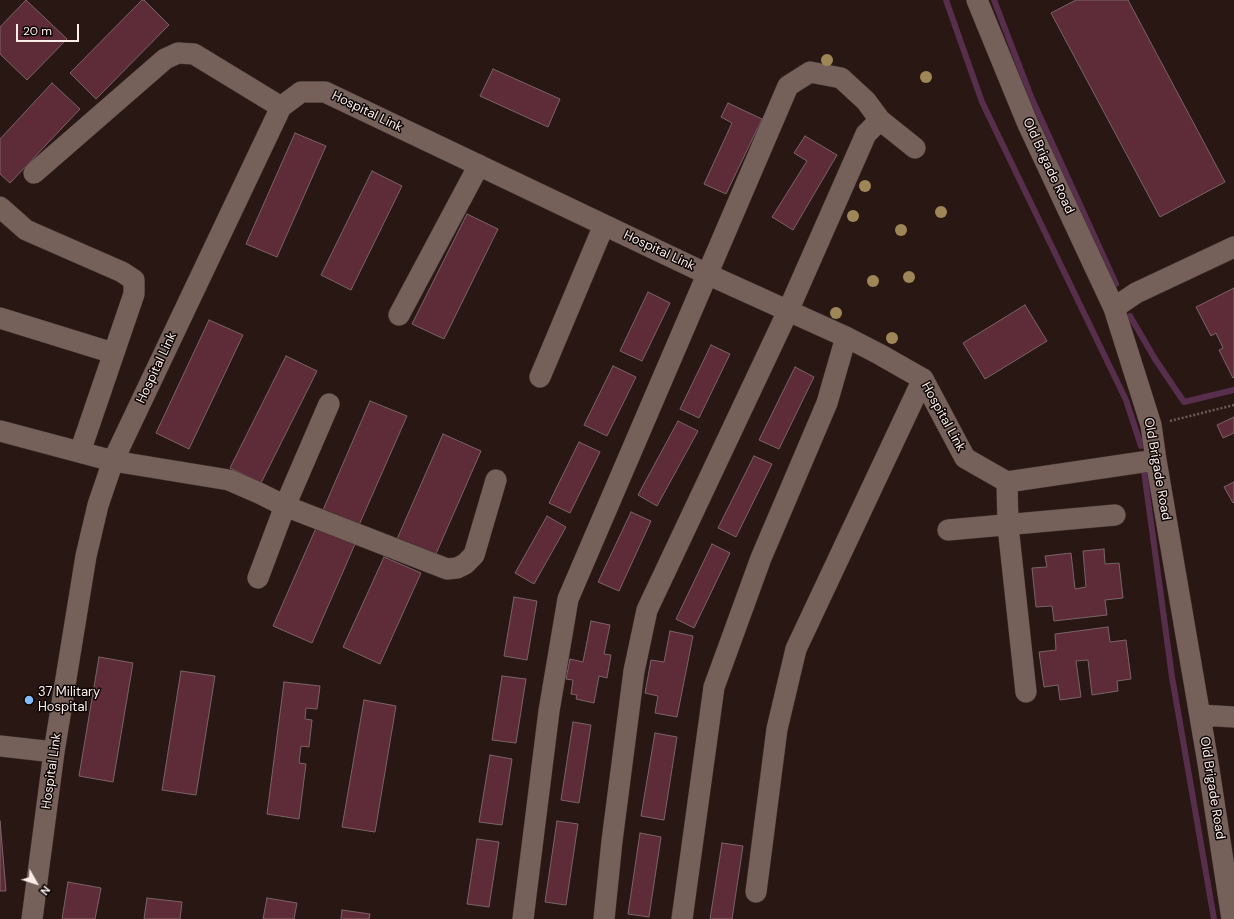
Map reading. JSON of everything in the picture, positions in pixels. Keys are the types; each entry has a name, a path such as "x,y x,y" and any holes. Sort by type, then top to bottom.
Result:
{"street":[{"name":"Old Brigade Road","path":"976,0 1027,122 1114,308 1151,425 1200,715 1232,919"},
{"path":"34,173 165,59 178,53 194,54 280,107"},
{"path":"523,919 549,711 568,599 788,86 810,72 841,78 866,101 880,120 915,148"},
{"name":"Hospital Link","path":"32,919 54,752 86,556 98,505 113,461 280,107 301,92 325,92 707,274 846,337 879,354 922,379 965,458 1007,482"},
{"path":"604,919 612,841 634,671 647,610 788,311 866,134 880,120"},
{"path":"399,315 478,165"},
{"path":"0,207 26,230 122,272 134,280 134,294 80,452"},
{"path":"540,377 604,225"},
{"path":"1114,308 1136,292 1234,247"},
{"path":"0,318 113,353"},
{"path":"682,919 714,687 761,558 827,403 846,337"},
{"path":"756,892 777,729 796,649 922,379"},
{"path":"258,578 286,506 329,404"},
{"path":"0,431 113,461 229,480 286,506 447,569 457,568 465,564 474,554 496,480"},
{"path":"1026,692 1008,526 1007,482 1156,460"},
{"path":"948,530 1008,526 1115,515"},
{"path":"1200,715 1234,717"},
{"path":"0,746 54,752"}],"path":[{"path":"1151,425 1234,405"}],"building":[{"path":"26,0 67,39 27,80 0,54 0,27"},
{"path":"142,0 144,0 169,25 96,99 70,73"},
{"path":"1076,0 1128,0 1225,182 1160,217 1051,13"},
{"path":"493,69 560,99 548,127 480,96"},
{"path":"52,83 80,109 10,183 0,174 0,139"},
{"path":"728,103 762,119 726,194 704,184 732,123 721,117"},
{"path":"295,133 326,146 277,257 246,244"},
{"path":"805,136 837,155 793,230 772,217 807,161 794,153"},
{"path":"372,171 402,186 351,290 321,275"},
{"path":"467,214 498,229 444,339 412,324"},
{"path":"1234,288 1233,378 1219,350 1223,348 1216,333 1211,336 1196,307"},
{"path":"648,292 670,303 642,361 620,351"},
{"path":"1025,305 1047,341 985,379 963,343"},
{"path":"209,320 243,335 189,449 156,433"},
{"path":"711,345 730,354 699,418 680,409"},
{"path":"286,356 317,371 261,483 230,468"},
{"path":"613,366 636,377 607,436 584,425"},
{"path":"795,367 814,377 779,449 759,440"},
{"path":"370,401 407,416 356,532 320,517"},
{"path":"1234,417 1234,433 1223,438 1217,425"},
{"path":"678,421 698,431 657,506 638,495"},
{"path":"443,434 481,451 432,563 394,546"},
{"path":"579,442 600,452 570,513 549,503"},
{"path":"754,456 772,464 736,537 718,528"},
{"path":"1234,482 1234,502 1233,503 1224,487"},
{"path":"631,512 651,521 619,591 598,582"},
{"path":"547,516 566,527 534,584 515,573"},
{"path":"316,528 355,544 312,643 273,626"},
{"path":"712,544 730,553 694,628 676,619"},
{"path":"1104,549 1105,564 1119,563 1123,598 1105,600 1107,615 1054,621 1052,606 1036,607 1032,568 1047,567 1045,556 1071,553 1075,589 1086,587 1083,551"},
{"path":"384,557 421,573 380,664 343,647"},
{"path":"514,597 537,601 527,660 504,656"},
{"path":"591,621 610,625 604,654 611,655 607,678 599,676 594,703 576,699 577,695 571,694 573,680 566,679 570,659 583,662"},
{"path":"1108,627 1110,642 1126,640 1131,679 1117,681 1118,691 1092,695 1088,660 1076,661 1081,697 1060,700 1058,685 1044,687 1039,652 1056,650 1055,634"},
{"path":"670,631 693,636 677,717 655,713 658,696 645,693 651,660 664,662"},
{"path":"99,657 133,663 113,782 79,776"},
{"path":"181,671 215,676 196,795 162,790"},
{"path":"502,676 526,679 516,743 492,740"},
{"path":"284,682 320,686 317,709 306,708 305,719 312,720 309,747 301,746 299,763 306,764 299,819 267,814"},
{"path":"364,700 396,706 375,832 342,827"},
{"path":"573,722 591,725 579,803 561,800"},
{"path":"655,733 677,737 664,820 641,816"},
{"path":"490,755 512,759 502,825 479,822"},
{"path":"0,821 6,891 0,891"},
{"path":"557,821 578,824 566,905 545,902"},
{"path":"640,833 661,837 649,917 628,914"},
{"path":"477,839 499,842 489,907 467,904"},
{"path":"722,843 743,846 732,919 710,919"},
{"path":"68,882 101,888 95,919 62,919"},
{"path":"147,898 182,902 180,919 144,919"},
{"path":"267,898 297,903 294,919 263,919"},
{"path":"342,910 370,914 369,919 341,919"}],"waterway":[{"path":"946,0 982,102 1126,400 1141,446"},
{"path":"994,0 1032,99 1116,284"},
{"path":"1130,316 1155,359 1184,402 1234,390"},
{"path":"1144,471 1172,677 1214,919"}],"place":[{"name":"37 Military Hospital","path":"29,700"}]}
